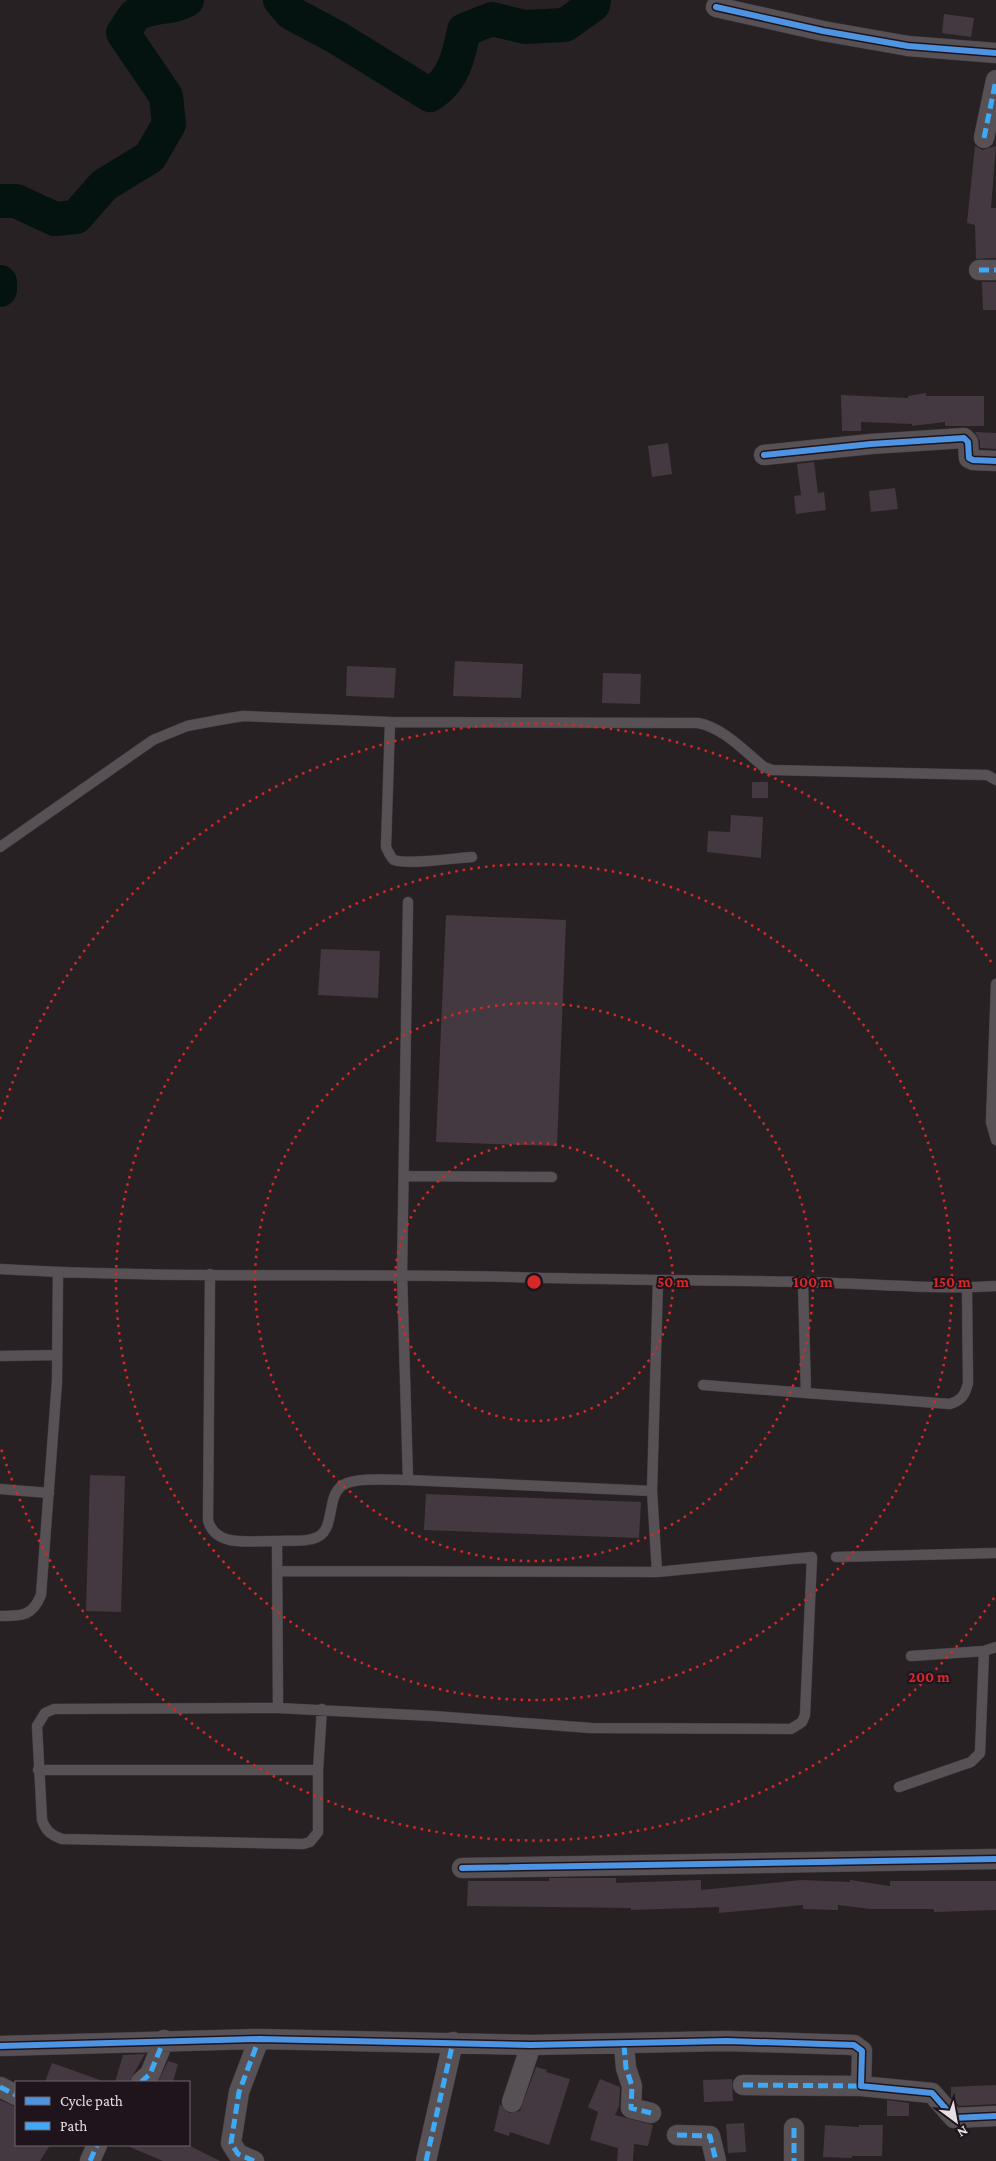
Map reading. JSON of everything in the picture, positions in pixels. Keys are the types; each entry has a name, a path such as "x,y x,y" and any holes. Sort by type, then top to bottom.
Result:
{"street":[{"path":"716,7 823,31 908,46 996,53"},
{"path":"984,138 996,80"},
{"path":"764,455 872,444 964,438 968,442 969,458 973,460 996,461"},
{"path":"462,1868 996,1859"},
{"path":"254,2161 238,2154 231,2143 239,2092 259,2038"},
{"path":"0,2046 259,2038 531,2045 624,2045 727,2041 854,2045 862,2051 862,2086"},
{"path":"142,2081 150,2074 164,2040"},
{"path":"426,2161 453,2042"},
{"path":"512,2102 531,2045"},
{"path":"624,2045 626,2068 632,2086 631,2108 651,2114"},
{"path":"743,2085 862,2086 932,2093 954,2118 996,2116"},
{"path":"0,2087 15,2094"},
{"path":"794,2128 794,2161"},
{"path":"677,2135 710,2136 716,2161"}],"lane":[{"path":"0,846 153,740 187,726 243,716 390,722 698,723 711,726 720,731 764,767 772,770 987,775 996,780"},
{"path":"390,722 386,847 389,855 395,860 408,862 472,857"},
{"path":"408,902 402,1274 408,1480"},
{"path":"996,984 991,1122 996,1140"},
{"path":"404,1176 552,1177"},
{"path":"0,1269 58,1272 210,1274 402,1274 658,1281 803,1282 967,1288 996,1286"},
{"path":"0,1616 18,1616 28,1613 36,1606 41,1595 57,1355 58,1272"},
{"path":"210,1274 208,1520 210,1529 224,1540 277,1541 314,1539 323,1533 328,1524 334,1492 342,1485 351,1481 408,1480 652,1491"},
{"path":"658,1281 652,1491 658,1572"},
{"path":"803,1282 806,1393"},
{"path":"702,1385 950,1404 960,1400 966,1394 968,1383 967,1288"},
{"path":"0,1356 57,1355"},
{"path":"0,1489 49,1493"},
{"path":"277,1541 278,1708"},
{"path":"836,1557 996,1552"},
{"path":"278,1572 658,1572 812,1557 805,1715 797,1726 791,1729 591,1728 322,1710 278,1708 54,1709 45,1713 37,1726 42,1820 46,1830 62,1839 303,1844 310,1842 318,1832 318,1770 322,1710"},
{"path":"911,1656 984,1651 996,1647"},
{"path":"899,1787 971,1762 980,1753 984,1651"},
{"path":"38,1770 318,1770"}],"building":[{"path":"944,14 974,18 971,37 942,33"},
{"path":"975,146 982,150 996,146 991,208 996,208 996,258 976,259 975,225 967,223"},
{"path":"982,282 996,282 996,310 983,310"},
{"path":"926,393 926,396 984,396 984,426 945,426 945,422 912,426 912,424 861,422 861,431 842,431 841,395 908,398 908,396"},
{"path":"975,432 996,433 996,449 980,448 980,441"},
{"path":"668,443 672,474 652,477 648,446"},
{"path":"814,462 818,493 824,492 826,510 796,514 794,496 801,495 797,464"},
{"path":"895,488 898,509 871,512 869,491"},
{"path":"455,661 523,664 521,698 453,696"},
{"path":"347,666 396,668 394,698 346,696"},
{"path":"603,673 641,674 640,704 602,703"},
{"path":"752,782 768,782 768,798 752,798"},
{"path":"731,815 763,817 761,858 707,852 708,831 730,832"},
{"path":"446,915 566,920 557,1146 436,1142"},
{"path":"321,949 380,951 378,998 318,995"},
{"path":"90,1475 125,1476 121,1612 86,1611"},
{"path":"426,1494 641,1502 639,1538 424,1530"},
{"path":"549,1878 616,1878 616,1883 701,1880 701,1890 801,1880 850,1882 850,1880 890,1886 890,1881 996,1881 996,1910 934,1912 934,1909 871,1909 838,1905 838,1910 803,1909 803,1905 719,1913 719,1907 631,1910 631,1908 467,1906 468,1881 549,1881"},
{"path":"145,2054 130,2081 115,2081 123,2055"},
{"path":"168,2061 178,2064 173,2081 158,2081"},
{"path":"52,2063 100,2080 100,2081 45,2081"},
{"path":"536,2067 570,2079 549,2145 510,2132 509,2136 494,2131 500,2104 509,2113 520,2111"},
{"path":"600,2079 620,2087 619,2106 615,2115 653,2125 648,2146 634,2144 633,2161 617,2161 618,2148 590,2140 598,2112 588,2107"},
{"path":"732,2079 733,2101 704,2102 703,2080"},
{"path":"996,2085 996,2104 959,2106 951,2097 951,2087"},
{"path":"0,2100 15,2107 15,2146 49,2146 40,2161 0,2161"},
{"path":"887,2100 909,2103 909,2116 887,2116"},
{"path":"744,2123 746,2152 728,2153 726,2124"},
{"path":"825,2125 859,2127 859,2125 883,2125 882,2156 823,2157"},
{"path":"127,2146 190,2146 220,2161 163,2161"}],"waterway":[{"path":"0,201 16,201 55,219 76,217 104,185 150,157 169,124 166,96 123,33 137,14 149,9 175,5 187,0"},
{"path":"280,0 291,13 336,37 430,95 445,82 450,74 460,49 464,30 492,19 525,27 565,25 593,5 594,0"},
{"path":"0,282 0,290"}],"marked path":[{"path":"984,138 996,80"},
{"path":"979,270 996,270"},
{"path":"254,2161 238,2154 231,2143 239,2092 259,2039"},
{"path":"142,2081 150,2074 164,2040"},
{"path":"426,2161 453,2042"},
{"path":"624,2045 626,2068 632,2086 631,2108 651,2113"},
{"path":"743,2085 861,2086"},
{"path":"0,2087 15,2094"},
{"path":"794,2128 794,2161"},
{"path":"677,2135 710,2136 716,2161"},
{"path":"90,2161 97,2146"}],"cycle path":[{"path":"716,7 823,31 908,46 996,53"},
{"path":"764,455 871,444 964,438 968,442 969,458 973,460 996,461"},
{"path":"462,1868 996,1859"},
{"path":"0,2046 259,2039 531,2045 727,2041 854,2045 862,2051 861,2086 932,2093 954,2118 996,2116"}]}
